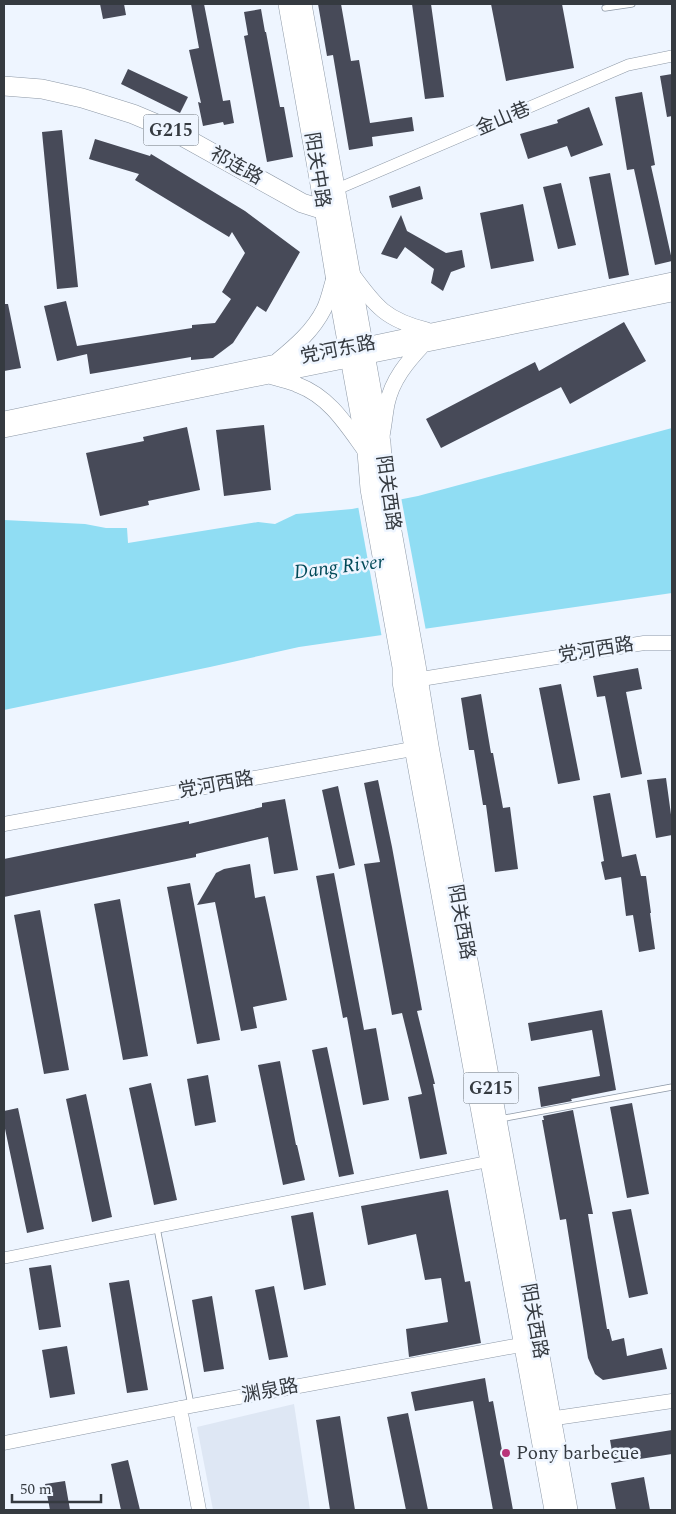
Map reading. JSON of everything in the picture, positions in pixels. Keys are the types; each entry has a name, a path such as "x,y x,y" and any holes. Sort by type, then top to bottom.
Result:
{"highway":[{"name":"阳关中路","path":"288,4 324,210 342,273"},
{"name":"阳关中路","path":"302,4 335,190 342,273 355,346"},
{"name":"祁连路","path":"4,86 42,90 82,98 133,114 171,130 302,204 324,210"},
{"name":"阳关西路","path":"355,346 374,448 377,488 422,748 490,1120 545,1420 568,1510"},
{"name":"阳关西路","path":"490,1120 490,1161 531,1343"},
{"name":"阳关西路","path":"545,1420 554,1510"}],"main road":[{"path":"276,362 300,342 314,325 342,273 385,313 427,338 672,294"},
{"name":"党河东路","path":"4,418 355,346 427,338 672,280"},
{"path":"268,376 299,385 321,397 374,448 397,378 406,363 427,338"},
{"name":"党河东路","path":"4,430 268,376 355,346"}],"street":[{"name":"金山巷","path":"335,190 628,65 672,56"},
{"name":"党河西路","path":"410,673 644,643 672,642"},
{"name":"党河西路","path":"4,824 422,748"},
{"path":"4,1258 490,1161"},
{"name":"渊泉路","path":"4,1442 531,1343"},
{"path":"545,1420 672,1401"},
{"path":"186,1407 199,1510"}],"lane":[{"path":"605,8 632,4"},
{"path":"490,1120 672,1087"},
{"path":"157,1228 186,1407"}],"shaded area":[{"path":"294,1404 310,1510 213,1510 197,1427"}],"water":[{"name":"Dang River","path":"672,428 672,593 299,647 4,710 4,520 127,528 128,543 258,522 275,524 296,514 352,509 418,496"}],"pier":[{"path":"401,497 426,631 382,638 358,506"}],"building":[{"path":"100,4 124,4 126,15 103,19"},
{"path":"191,4 204,4 223,101 230,100 234,123 224,125 223,122 203,126 198,102 201,103 189,50 199,48"},
{"path":"318,4 341,4 351,61 359,60 370,123 412,117 414,131 372,137 373,146 349,150 333,55 327,56"},
{"path":"412,4 431,4 444,97 425,99"},
{"path":"491,4 562,4 574,68 506,81"},
{"path":"261,9 280,107 284,107 293,157 267,162 244,36 248,35 244,12"},
{"path":"128,69 188,97 180,113 121,84"},
{"path":"672,74 672,116 667,117 660,76"},
{"path":"642,92 655,165 651,166 672,260 655,265 634,169 627,170 615,97"},
{"path":"589,107 603,145 571,157 567,146 528,159 520,134 558,123 557,120"},
{"path":"62,130 78,287 57,289 42,132"},
{"path":"95,139 150,156 151,154 245,211 300,252 266,312 257,306 233,343 213,358 191,360 191,357 90,374 87,354 57,361 44,306 66,301 77,346 192,328 192,325 215,323 231,299 222,292 245,253 232,232 229,237 135,180 139,174 89,159"},
{"path":"610,173 629,275 609,279 589,177"},
{"path":"561,183 576,245 558,249 543,187"},
{"path":"420,186 423,199 392,208 389,196"},
{"path":"523,204 534,261 491,269 480,213"},
{"path":"401,215 407,231 446,253 462,250 465,267 451,272 443,291 431,283 434,269 405,247 397,259 381,254"},
{"path":"4,304 8,304 21,368 4,371"},
{"path":"624,322 646,361 570,404 561,387 441,448 426,419 535,362 539,371"},
{"path":"264,425 271,490 224,496 216,430"},
{"path":"187,427 200,490 148,501 149,505 100,516 86,453 144,441 143,437"},
{"path":"638,668 642,689 626,692 642,774 621,778 605,696 597,697 593,676"},
{"path":"561,684 580,780 558,784 539,688"},
{"path":"481,694 503,808 510,807 518,869 495,872 486,805 483,805 474,750 469,750 461,698"},
{"path":"666,778 672,835 656,838 647,780"},
{"path":"378,780 422,1010 417,1011 435,1084 433,1084 447,1154 420,1159 408,1097 422,1094 402,1013 392,1015 364,864 380,862 364,783"},
{"path":"338,786 355,865 339,869 322,790"},
{"path":"610,793 622,857 636,854 641,876 646,876 655,949 639,952 633,915 626,916 621,877 605,880 601,862 604,861 593,796"},
{"path":"285,799 298,870 274,874 268,837 196,854 196,857 4,897 4,859 189,821 189,824 262,807 262,803"},
{"path":"250,864 255,898 265,896 287,1000 253,1007 257,1028 241,1031 215,902 197,905 216,873 224,869"},
{"path":"334,873 364,1030 376,1028 389,1100 363,1105 347,1017 343,1018 316,876"},
{"path":"190,883 220,1040 197,1044 167,887"},
{"path":"120,899 148,1056 123,1060 94,904"},
{"path":"40,910 69,1070 44,1074 14,915"},
{"path":"602,1010 616,1090 541,1107 538,1087 600,1076 592,1030 531,1041 528,1023"},
{"path":"327,1047 354,1174 339,1177 312,1050"},
{"path":"280,1061 296,1145 305,1180 283,1185 258,1065"},
{"path":"208,1075 216,1122 195,1126 187,1079"},
{"path":"151,1083 177,1200 154,1205 129,1088"},
{"path":"86,1094 112,1217 92,1222 66,1099"},
{"path":"632,1103 649,1194 627,1198 610,1107"},
{"path":"18,1108 44,1229 27,1233 4,1124 4,1111"},
{"path":"573,1110 593,1214 588,1214 607,1329 609,1329 612,1341 624,1338 627,1356 662,1348 667,1369 603,1380 595,1374 588,1358 566,1219 560,1220 542,1120 544,1120 543,1116"},
{"path":"448,1190 465,1282 470,1281 481,1343 409,1357 406,1329 448,1322 441,1278 425,1280 416,1234 368,1245 361,1206"},
{"path":"631,1209 648,1294 629,1298 612,1212"},
{"path":"313,1212 326,1285 304,1290 291,1216"},
{"path":"51,1265 61,1327 39,1330 29,1268"},
{"path":"129,1280 148,1390 127,1393 109,1283"},
{"path":"274,1286 288,1357 269,1360 255,1290"},
{"path":"212,1296 224,1369 204,1372 192,1300"},
{"path":"67,1346 75,1394 50,1398 42,1350"},
{"path":"485,1378 489,1402 493,1401 513,1510 493,1510 473,1401 415,1411 411,1392"},
{"path":"408,1413 428,1510 406,1510 387,1417"},
{"path":"340,1416 355,1510 330,1510 316,1420"},
{"path":"672,1430 672,1454 614,1463 610,1440"},
{"path":"128,1460 140,1510 121,1510 111,1464"},
{"path":"644,1477 650,1510 616,1510 611,1483"},
{"path":"65,1481 70,1510 50,1510 45,1484"}],"place":[{"name":"Pony barbecue","path":"506,1453"}]}
